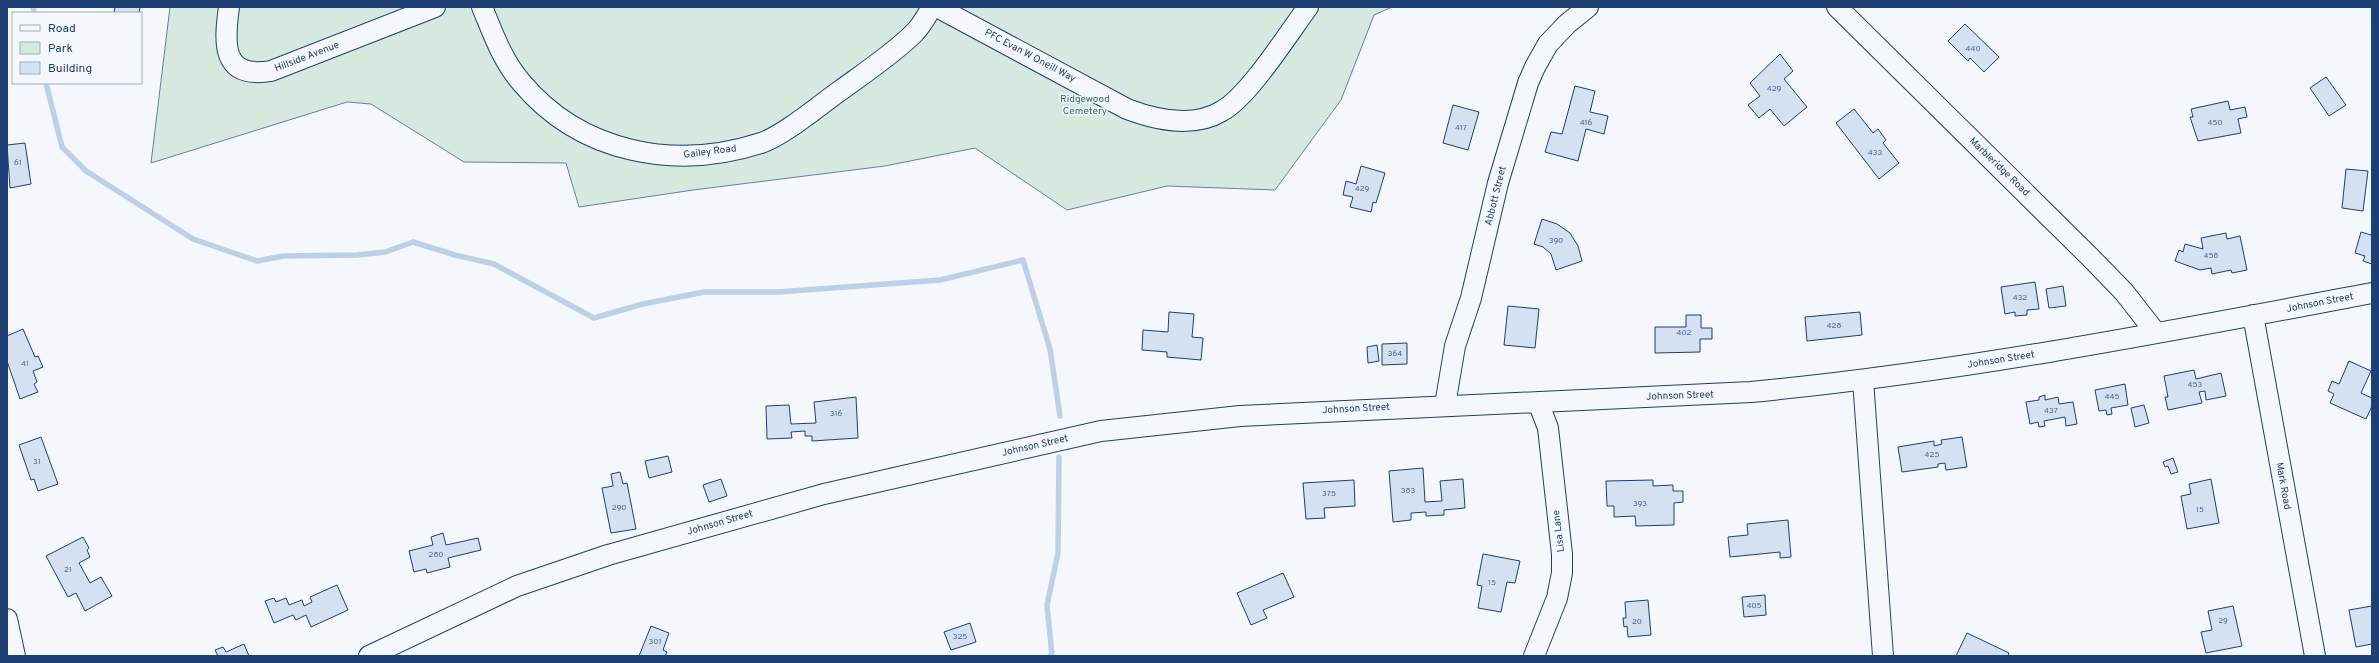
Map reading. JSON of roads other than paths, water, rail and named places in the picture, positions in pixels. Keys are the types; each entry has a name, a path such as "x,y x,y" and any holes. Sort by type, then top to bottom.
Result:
{"street":[{"name":"Hillside Avenue","path":"229,7 224,40 227,52 238,68 255,74 271,71 435,7"},
{"name":"Gailey Road","path":"482,7 500,51 521,82 551,112 580,132 614,147 652,154 688,156 724,152 762,143 797,122 864,73 915,32 932,7"},
{"name":"PFC Evan W Oneill Way","path":"937,7 1127,109 1152,118 1191,121 1222,112 1239,99 1308,7"},
{"name":"Abbott Street","path":"1445,405 1455,346 1470,298 1498,183 1528,83 1548,44 1567,24 1588,7"},
{"name":"Marbleridge Road","path":"1837,7 2124,292 2156,333"},
{"name":"Johnson Street","path":"369,656 517,586 608,555 824,494 1100,430 1240,416 1445,405 1751,392 1863,380 2066,349 2372,293"},
{"name":"Mark Road","path":"2253,315 2315,656"},
{"path":"1863,380 1883,656"},
{"name":"Lisa Lane","path":"1534,656 1557,598 1562,572 1562,554 1548,428 1538,402"},
{"path":"7,619 15,656"}],"waterway":[{"path":"33,7 34,12"},
{"path":"46,84 62,147 86,171 193,239 257,261 283,256 357,255 385,252 413,242 455,255 494,264 594,318 643,304 704,292 778,292 940,280 1023,260 1050,349 1060,416"},
{"path":"1050,656 1052,655 1047,605 1058,553 1059,457"}],"park label":[{"name":"Ridgewood Cemetery","path":"1085,104"}]}
